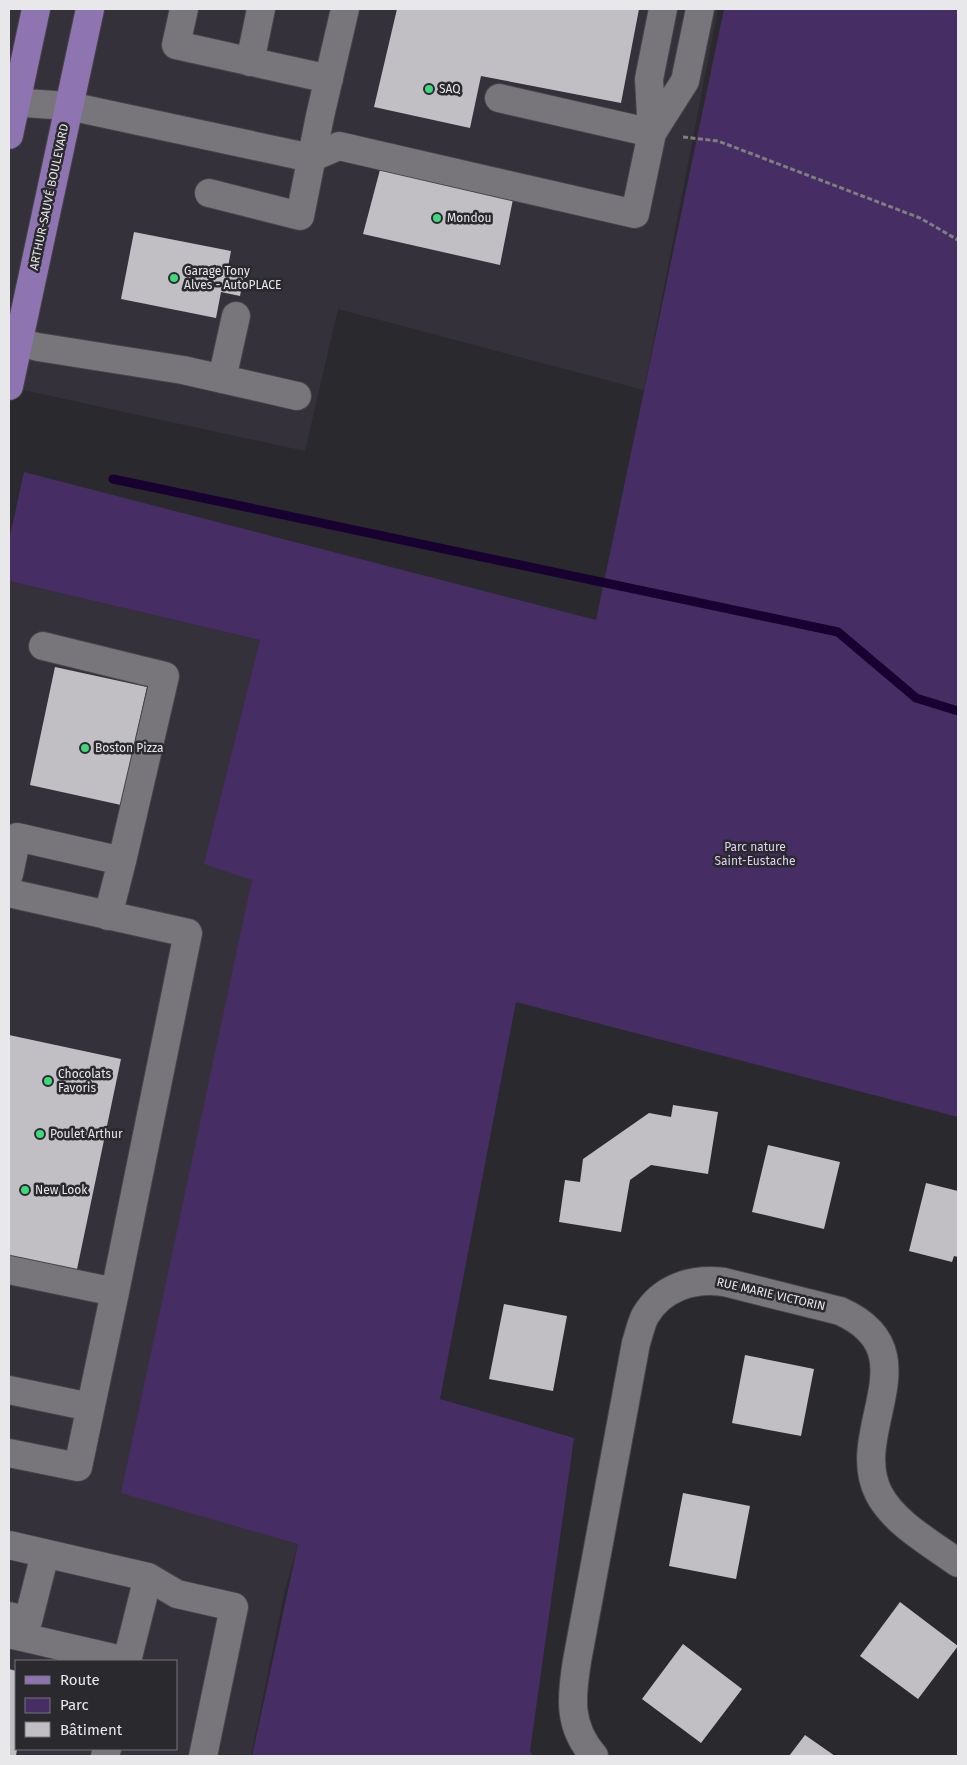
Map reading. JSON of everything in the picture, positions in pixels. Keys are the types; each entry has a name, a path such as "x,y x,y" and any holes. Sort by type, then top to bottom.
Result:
{"main road":[{"path":"9,135 12,102 36,9"},
{"name":"ARTHUR-SAUVÉ BOULEVARD","path":"9,386 14,341 90,9"}],"street":[{"path":"184,9 176,46 329,79"},
{"path":"250,62 262,9"},
{"path":"209,193 300,216 311,158 345,9"},
{"path":"12,102 69,106 311,158 339,146 636,214 652,134 649,79 663,9"},
{"path":"652,134 685,81 700,9"},
{"path":"499,98 652,134"},
{"path":"222,379 236,316"},
{"path":"14,341 183,370 296,396"},
{"path":"43,646 165,676 108,916"},
{"path":"9,874 13,835 122,861"},
{"path":"9,894 188,933 78,1467 9,1453"},
{"path":"9,1270 115,1292"},
{"name":"RUE MARIE VICTORIN","path":"594,1756 581,1738 575,1725 572,1711 577,1661 636,1343 646,1316 660,1298 670,1290 696,1281 724,1282 840,1311 868,1328 880,1347 884,1358 885,1372 885,1382 874,1434 871,1460 874,1482 883,1502 898,1519 958,1563"},
{"path":"9,1390 90,1408"},
{"path":"9,1545 148,1577 177,1594 234,1607 204,1756"},
{"path":"45,1554 15,1624 123,1660"},
{"path":"126,1660 148,1577"}],"path":[{"path":"652,134 718,141 920,218 958,240"}],"shaded area":[{"path":"9,9 718,9 644,390 338,309 305,451 9,387"},
{"path":"9,581 260,640 204,864 252,879 298,1544 284,1594 251,1756 9,1756"}],"green space":[{"name":"Parc nature Saint-Eustache","path":"724,9 958,9 958,1117 516,1002 440,1399 574,1438 530,1751 533,1756 252,1756 298,1544 121,1493 252,880 204,864 260,640 9,581 9,540 24,472 596,620"}],"building":[{"path":"397,9 639,9 621,103 481,76 470,128 374,107"},
{"path":"381,166 513,199 500,265 363,234"},
{"path":"134,232 231,251 227,272 244,275 240,296 221,292 216,318 121,299"},
{"path":"55,667 147,687 121,805 30,785"},
{"path":"9,1035 121,1059 76,1274 9,1260"},
{"path":"673,1105 718,1112 708,1174 651,1165 630,1180 621,1232 559,1222 565,1180 580,1182 583,1159 649,1113 671,1117"},
{"path":"768,1145 840,1162 824,1229 752,1212"},
{"path":"926,1183 958,1191 958,1257 954,1256 952,1262 909,1251"},
{"path":"504,1304 567,1316 553,1391 489,1379"},
{"path":"745,1355 814,1369 801,1436 732,1423"},
{"path":"683,1493 750,1506 736,1579 669,1566"},
{"path":"900,1602 958,1646 918,1699 860,1656"},
{"path":"683,1644 742,1689 701,1743 642,1699"},
{"path":"9,1669 15,1671 15,1750 17,1750 16,1756 9,1756"},
{"path":"805,1735 835,1756 789,1756"}],"waterway":[{"path":"113,479 838,632 916,698 958,711"}],"place":[{"name":"SAQ","path":"429,89"},
{"name":"Mondou","path":"437,218"},
{"name":"Garage Tony Alves - AutoPLACE","path":"174,278"},
{"name":"Boston Pizza","path":"85,748"},
{"name":"Chocolats Favoris","path":"48,1081"},
{"name":"Poulet Arthur","path":"40,1134"},
{"name":"New Look","path":"25,1190"}]}
